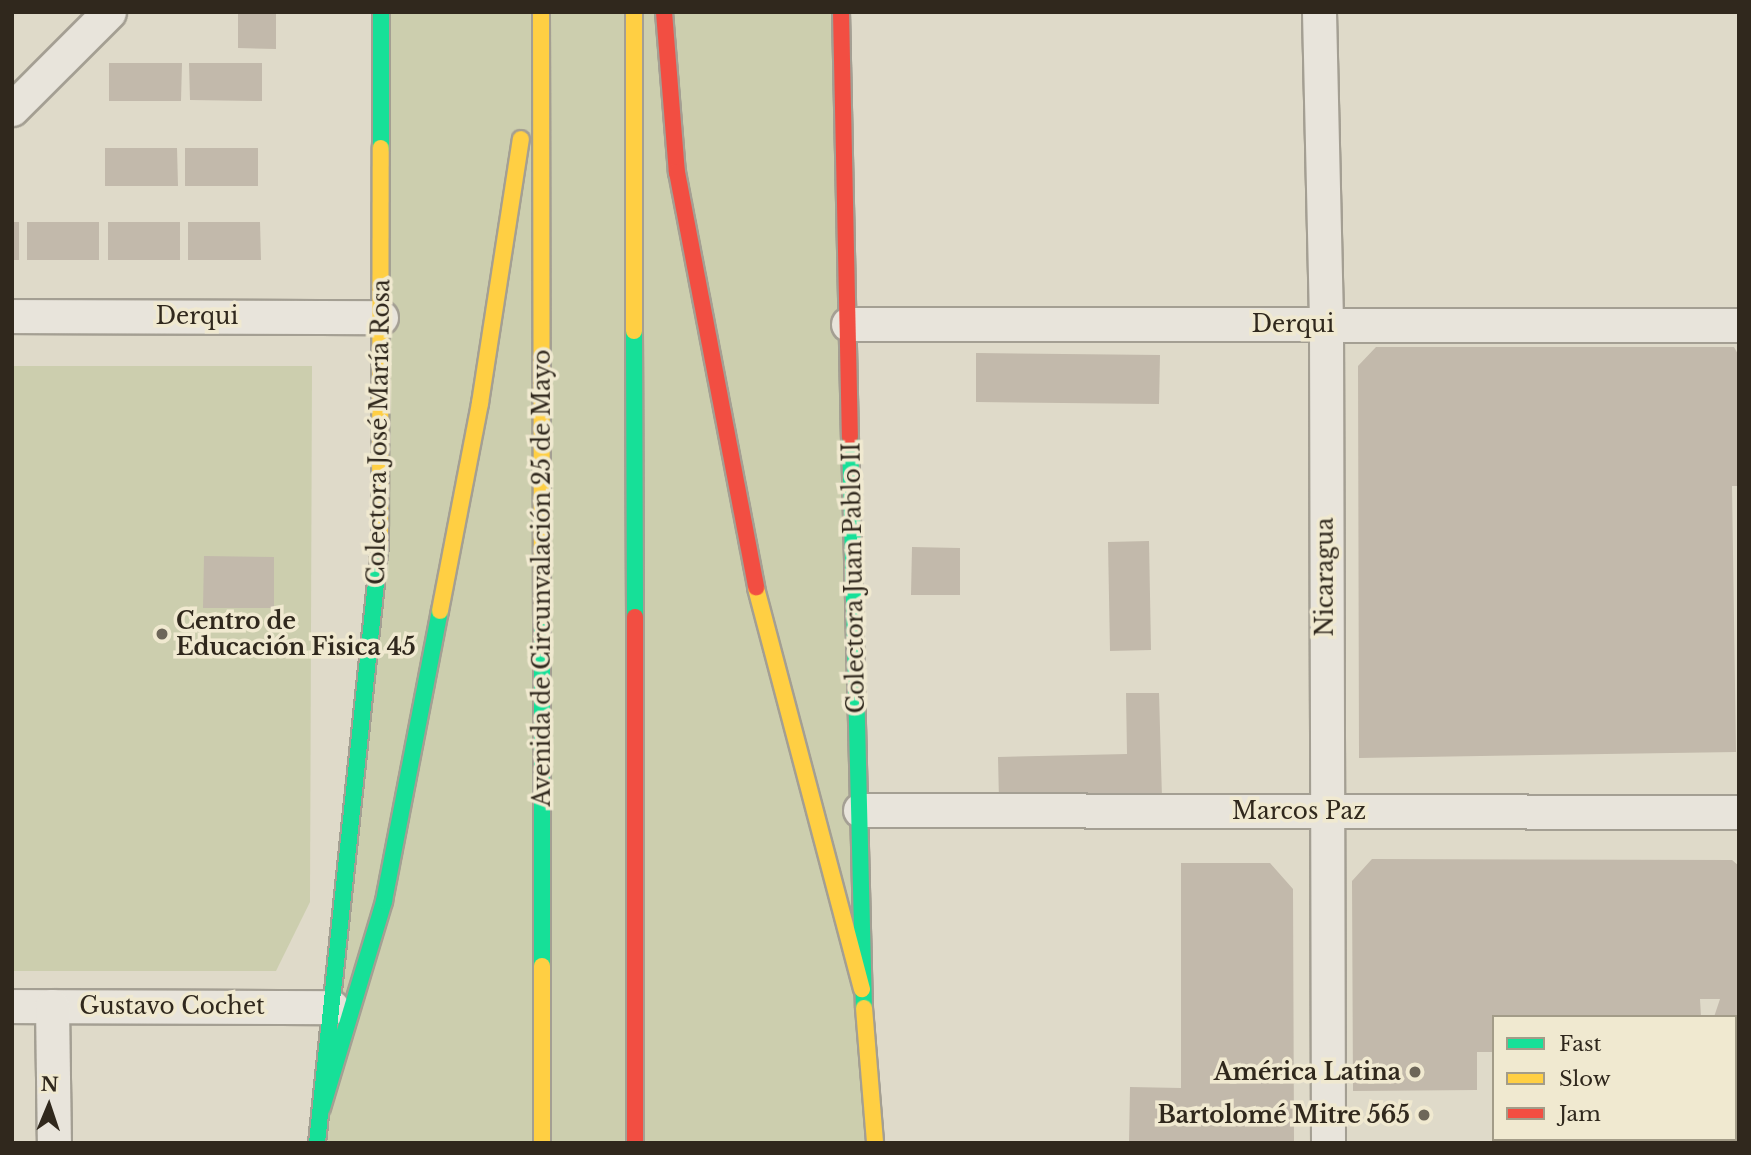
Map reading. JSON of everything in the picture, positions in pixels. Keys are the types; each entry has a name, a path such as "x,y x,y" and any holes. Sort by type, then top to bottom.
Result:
{"main road":[{"name":"Colectora José María Rosa","path":"317,1143 323,1108 380,560 381,12"},
{"path":"323,1108 384,901 480,403 539,12"},
{"name":"Avenida de Circunvalación 25 de Mayo","path":"539,12 542,1143"},
{"path":"634,12 635,1143"},
{"path":"664,12 677,172 759,601 862,989"},
{"name":"Colectora Juan Pablo II","path":"841,12 862,989 875,1143"}],"street":[{"path":"12,109 109,12"},
{"name":"Nicaragua","path":"1319,12 1326,324 1323,811 1328,1143"},
{"name":"Derqui","path":"12,316 381,317"},
{"name":"Derqui","path":"848,324 1739,325"},
{"name":"Marcos Paz","path":"860,810 1739,812"},
{"name":"Gustavo Cochet","path":"12,1006 332,1007"},
{"path":"52,1006 54,1143"}],"green space":[{"path":"381,12 841,12 875,1143 317,1143 380,560"},
{"name":"Centro de Educación Fisica 45","path":"12,366 312,366 310,902 276,971 12,971"}],"building":[{"path":"238,12 276,12 276,49 238,48"},
{"path":"109,63 182,63 181,101 109,101"},
{"path":"189,63 262,63 262,101 190,100"},
{"path":"105,148 177,148 178,186 105,186"},
{"path":"185,148 258,148 258,186 185,186"},
{"path":"12,222 19,222 19,260 12,260"},
{"path":"27,222 99,222 99,260 27,260"},
{"path":"108,222 180,222 180,260 108,260"},
{"path":"188,222 260,222 261,260 188,260"},
{"path":"1376,347 1734,347 1739,356 1739,486 1732,486 1736,752 1359,758 1358,366"},
{"path":"976,353 1160,355 1159,404 976,402"},
{"path":"1149,541 1151,650 1110,651 1108,542"},
{"path":"912,547 960,548 960,595 911,595"},
{"path":"204,556 274,557 274,608 203,608"},
{"path":"1126,693 1159,693 1162,798 999,800 998,757 1127,754"},
{"path":"1372,859 1732,860 1739,866 1739,1081 1737,1015 1715,1015 1720,999 1700,999 1701,1015 1492,1015 1492,1052 1477,1052 1477,1090 1353,1091 1352,881"},
{"path":"1181,863 1270,863 1293,889 1294,1143 1129,1143 1130,1087 1181,1088"},
{"path":"1737,1120 1739,1143 1693,1143 1737,1141"}],"traffic: fast":[{"path":"381,12 381,148"},
{"path":"634,331 635,617"},
{"path":"850,437 864,1008"},
{"path":"317,1143 380,545"},
{"path":"322,1108 384,901 440,611"},
{"path":"542,616 542,966"}],"traffic: slow":[{"path":"541,12 542,616"},
{"path":"634,12 634,331"},
{"path":"440,611 480,403 521,139"},
{"path":"380,545 381,148"},
{"path":"756,588 862,989"},
{"path":"542,966 542,1143"},
{"path":"864,1008 875,1143"}],"traffic: jam":[{"path":"664,12 677,172 756,588"},
{"path":"841,12 850,437"},
{"path":"635,617 635,1143"}],"place":[{"name":"Centro de Educación Fisica 45","path":"162,634"},
{"name":"América Latina","path":"1415,1072"},
{"name":"Bartolomé Mitre 565","path":"1424,1115"}]}
